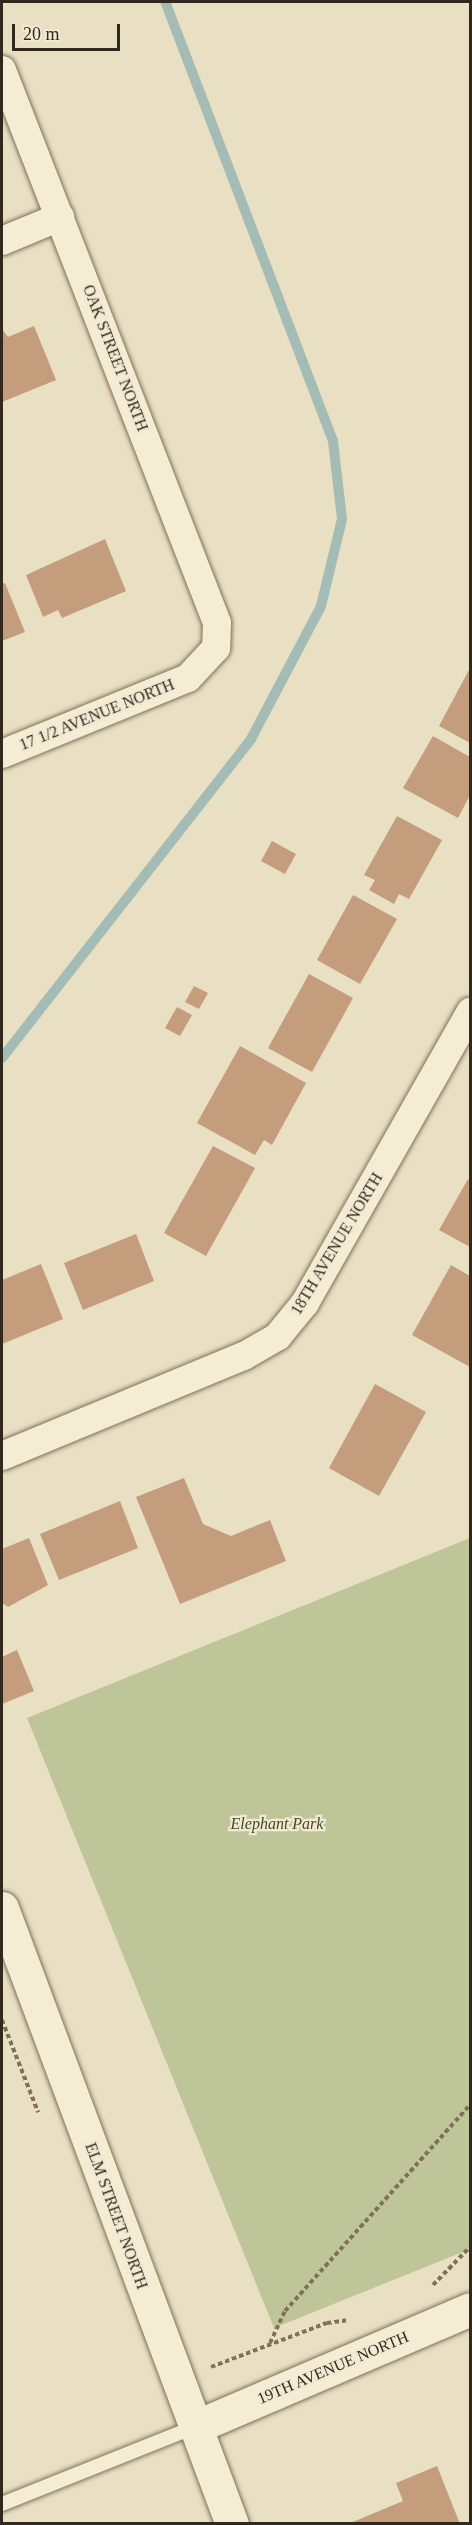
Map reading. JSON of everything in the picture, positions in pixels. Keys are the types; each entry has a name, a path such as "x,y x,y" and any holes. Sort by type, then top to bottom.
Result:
{"street":[{"name":"OAK STREET NORTH","path":"2,70 215,615 216,648"},
{"path":"2,241 60,218"},
{"name":"17 1/2 AVENUE NORTH","path":"2,754 188,678 216,648"},
{"name":"18TH AVENUE NORTH","path":"2,1456 244,1356 278,1336 305,1303 471,1012"},
{"name":"ELM STREET NORTH","path":"2,1908 232,2523"},
{"name":"19TH AVENUE NORTH","path":"195,2427 471,2309"}],"lane":[{"path":"2,2504 195,2427"}],"path":[{"path":"270,2343 292,2303 471,2105"},
{"path":"424,2294 471,2247"},
{"path":"205,2369 327,2323 357,2319"}],"green space":[{"name":"Elephant Park","path":"470,1538 470,2249 274,2328 27,1718"}],"building":[{"path":"34,326 56,380 2,402 2,329 8,337"},
{"path":"105,539 126,591 62,618 58,610 43,617 26,575"},
{"path":"5,583 25,632 2,641 2,584"},
{"path":"470,668 470,743 439,726"},
{"path":"433,736 470,757 470,795 458,818 403,788"},
{"path":"397,816 442,840 409,899 399,894 394,904 369,890 375,880 364,875"},
{"path":"272,841 296,854 285,874 261,861"},
{"path":"353,895 397,919 360,984 317,960"},
{"path":"309,974 353,998 312,1072 268,1048"},
{"path":"194,986 208,993 199,1009 185,1002"},
{"path":"177,1007 192,1015 180,1036 165,1028"},
{"path":"240,1046 306,1083 272,1145 264,1140 255,1155 197,1123"},
{"path":"213,1146 255,1168 206,1256 164,1233"},
{"path":"468,1179 470,1181 470,1247 439,1230"},
{"path":"136,1234 154,1281 83,1310 64,1263"},
{"path":"41,1264 63,1319 2,1344 2,1280"},
{"path":"451,1265 470,1276 470,1367 412,1335"},
{"path":"375,1384 426,1412 379,1496 329,1468"},
{"path":"184,1478 203,1524 231,1536 270,1520 286,1561 180,1604 136,1497"},
{"path":"120,1501 138,1548 59,1580 40,1534"},
{"path":"29,1538 48,1585 8,1607 2,1603 2,1549"},
{"path":"17,1650 34,1691 2,1704 2,1657"},
{"path":"437,2466 460,2524 348,2524 403,2501 396,2483"}],"waterway":[{"path":"2,1058 251,739 321,606 342,519 333,441 165,2"}]}
